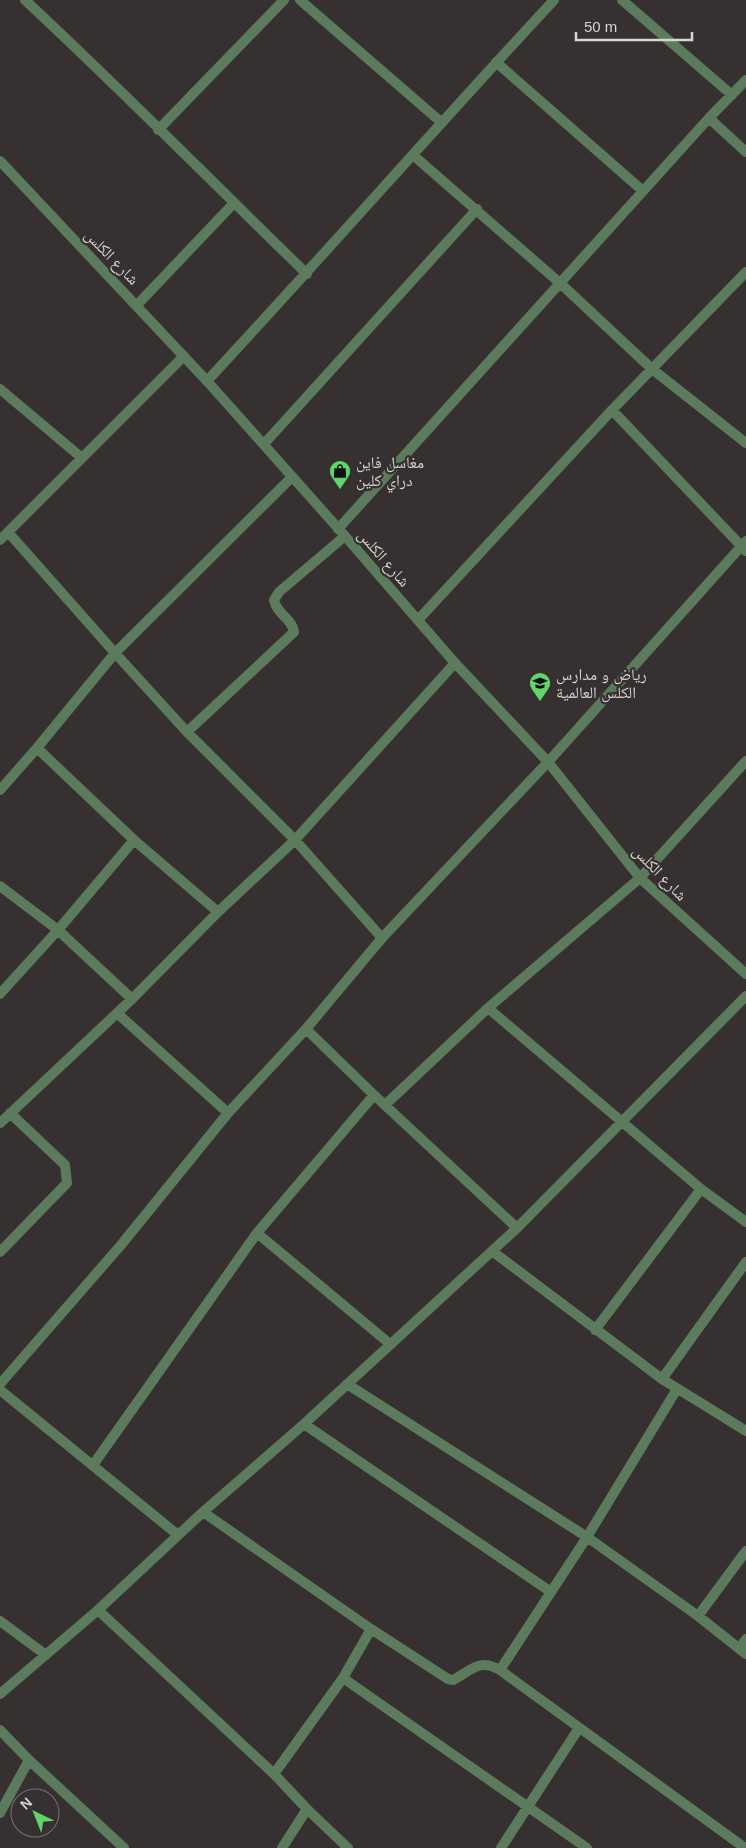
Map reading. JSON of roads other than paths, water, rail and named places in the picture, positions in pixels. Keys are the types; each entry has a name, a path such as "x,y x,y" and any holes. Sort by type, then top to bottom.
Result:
{"street":[{"path":"25,0 86,57 158,130 307,274"},
{"path":"158,130 284,0"},
{"path":"300,0 441,122"},
{"path":"207,382 307,274 441,122 554,0"},
{"path":"622,0 732,95"},
{"path":"496,62 644,191"},
{"path":"187,732 294,632 294,626 276,608 274,600 279,592 342,533 709,118 746,80"},
{"path":"709,118 746,152"},
{"path":"413,155 561,284 652,369 746,443"},
{"name":"شارع الكلس","path":"0,161 184,356 264,444 455,663 548,762 640,878 746,974"},
{"path":"137,305 234,204"},
{"path":"264,444 476,209"},
{"path":"418,620 612,410 746,272"},
{"path":"0,540 184,356"},
{"path":"0,389 82,458"},
{"path":"0,1384 121,1245 228,1113 306,1029 382,938 548,762 744,546 612,410"},
{"path":"0,790 115,653 292,477"},
{"path":"8,532 187,732 295,840 382,938"},
{"path":"0,1123 118,1013 218,912 295,840 455,663"},
{"path":"37,748 134,840 218,912"},
{"path":"385,1105 488,1008 640,878 746,762"},
{"path":"0,994 58,930 134,840"},
{"path":"0,886 58,930 132,999"},
{"path":"0,1694 98,1610 203,1512 304,1424 517,1228 746,996"},
{"path":"488,1008 622,1121 700,1190 746,1222"},
{"path":"118,1013 228,1113"},
{"path":"306,1029 517,1228"},
{"path":"93,1465 257,1233 374,1095"},
{"path":"0,1252 67,1183 65,1165 10,1113"},
{"path":"595,1330 700,1190"},
{"path":"257,1233 390,1344"},
{"path":"492,1251 662,1379 746,1431"},
{"path":"662,1379 746,1262"},
{"path":"347,1384 587,1537 698,1616 742,1652 746,1640"},
{"path":"500,1670 587,1537 677,1388"},
{"path":"0,1390 178,1535"},
{"path":"304,1424 550,1592"},
{"path":"203,1512 371,1629 448,1679 453,1680 482,1664 490,1664 500,1670 745,1848"},
{"path":"698,1616 746,1551"},
{"path":"98,1610 274,1774 348,1848"},
{"path":"0,1622 46,1655"},
{"path":"274,1774 343,1678 371,1629"},
{"path":"343,1678 586,1848"},
{"path":"501,1848 579,1728"},
{"path":"0,1730 29,1760 124,1848"},
{"path":"0,1812 29,1760"},
{"path":"282,1848 307,1809"}],"place":[{"name":"مغاسل فاين دراي كلين","path":"340,490"},
{"name":"رياض و مدارس الكلس العالمية","path":"540,702"}]}
